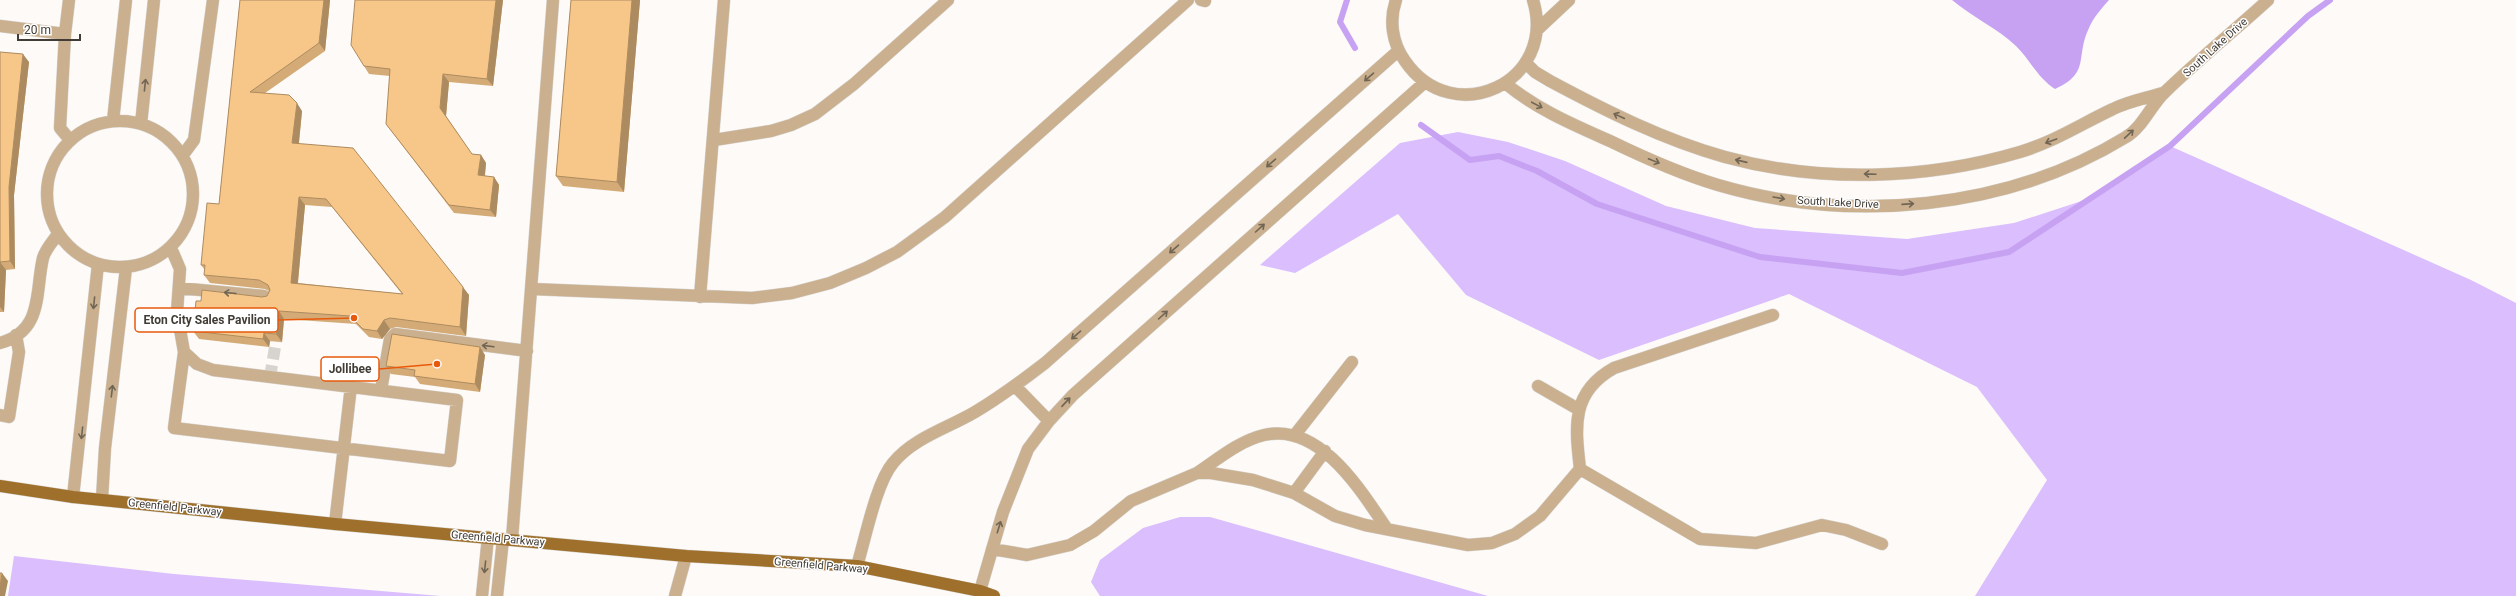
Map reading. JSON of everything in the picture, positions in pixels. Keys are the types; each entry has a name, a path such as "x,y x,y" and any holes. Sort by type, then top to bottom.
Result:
{"main road":[{"name":"Greenfield Parkway","path":"0,486 73,497 335,524 686,556 857,566 980,591 994,596"}],"street":[{"path":"69,0 64,34 60,128 70,140"},
{"path":"113,121 126,0"},
{"path":"141,124 154,0"},
{"path":"183,156 194,140 212,0"},
{"path":"497,596 508,539 527,351 553,0"},
{"path":"700,297 714,140 724,0"},
{"path":"714,140 770,131 791,125 815,114 854,84 948,0"},
{"path":"532,289 752,298 792,293 830,283 866,268 897,252 945,217 1188,0"},
{"path":"1396,0 1393,9 1392,30 1398,51 1424,83 1444,92 1466,95 1488,92 1505,83 1526,63 1534,46 1537,30 1533,0"},
{"path":"1537,30 1569,0"},
{"name":"South Lake Drive","path":"1505,83 1532,103 1578,127 1688,175 1760,195 1795,201 1845,205 1907,204 1970,197 2029,183 2077,164 2129,136 2163,93 2268,0"},
{"path":"0,26 64,34"},
{"path":"857,566 880,488 892,464 908,448 975,412 1015,386 1045,363 1398,51"},
{"name":"South Lake Drive","path":"1526,63 1535,72 1550,82 1659,135 1725,157 1802,172 1882,174 1963,167 2021,152 2062,137 2114,108 2163,93"},
{"path":"980,591 992,549 1028,449 1049,421 1073,395 1424,83"},
{"path":"113,121 141,124 164,134 183,156 192,180 187,218 179,238 171,248 147,264 126,268 98,264 78,254 58,234 51,224 47,207 51,166 70,140 94,125 113,121"},
{"path":"0,343 16,335 31,321 38,301 43,256 58,234"},
{"path":"171,248 180,269 177,312 184,352 174,428 450,461 457,400 212,370 197,364 184,352"},
{"path":"73,497 98,264"},
{"path":"102,499 105,448 126,268"},
{"path":"179,288 268,298"},
{"path":"1197,473 1211,473 1253,480 1294,493 1335,516 1388,529 1468,544 1492,543 1515,534 1540,516 1580,469 1576,431 1578,409 1599,376 1614,368 1773,315"},
{"path":"381,390 390,339 395,334 527,351"},
{"path":"0,415 10,417 19,352 16,335"},
{"path":"1294,436 1352,362"},
{"path":"335,524 351,386"},
{"path":"1015,386 1049,421"},
{"path":"1538,386 1578,409"},
{"path":"992,549 1027,555 1070,546 1094,531 1130,501 1197,473 1234,448 1264,435 1294,436 1325,451 1353,479 1388,529"},
{"path":"1294,493 1325,451"},
{"path":"1580,469 1700,539 1756,543 1822,525 1846,530 1882,544"},
{"path":"482,596 488,537"},
{"path":"675,596 686,556"}],"shaded area":[{"path":"1952,0 2109,0 2095,17 2089,28 2085,38 2078,70 2074,77 2055,89 2043,79 2016,46"},
{"path":"1458,132 1508,142 1565,161 1666,206 1755,228 1907,239 2014,223 2100,195 2170,146 2471,280 2516,303 2516,596 1975,596 2047,480 1977,387 1789,294 1599,360 1466,295 1398,214 1295,273 1260,265 1400,143"},
{"path":"1180,517 1210,517 1488,596 1100,596 1091,582 1100,560 1143,528"},
{"path":"14,556 174,574 441,596 8,596"}],"building":[{"path":"240,0 324,0 319,43 250,92 289,95 297,103 292,143 353,148 463,287 460,327 390,318 384,320 377,331 363,329 350,316 279,311 276,334 264,333 263,339 193,331 196,301 201,301 202,290 262,297 267,296 270,290 268,285 259,280 204,275 205,265 201,265 207,203 219,204","holes":["299,197 326,199 403,294 291,283"]},
{"path":"355,0 496,0 487,79 443,74 440,108 472,154 481,155 478,175 494,177 490,210 449,205 386,124 390,69 364,66 351,45"},
{"path":"571,0 632,0 617,182 556,176"},
{"path":"0,52 23,54 9,187 10,261 0,262"},
{"path":"392,334 480,347 475,384 414,376 415,370 386,366"},
{"path":"0,573 2,573 0,587"}],"waterway":[{"path":"1347,0 1340,22 1355,48"},
{"path":"1421,125 1470,160 1499,156 1537,171 1597,204 1760,257 1902,273 2009,252 2170,146 2308,16 2330,0"}],"tunnel":[{"path":"270,377 276,341 275,326"}],"place":[{"name":"Eton City Sales Pavilion","path":"354,318"},
{"name":"Jollibee","path":"437,364"}]}
